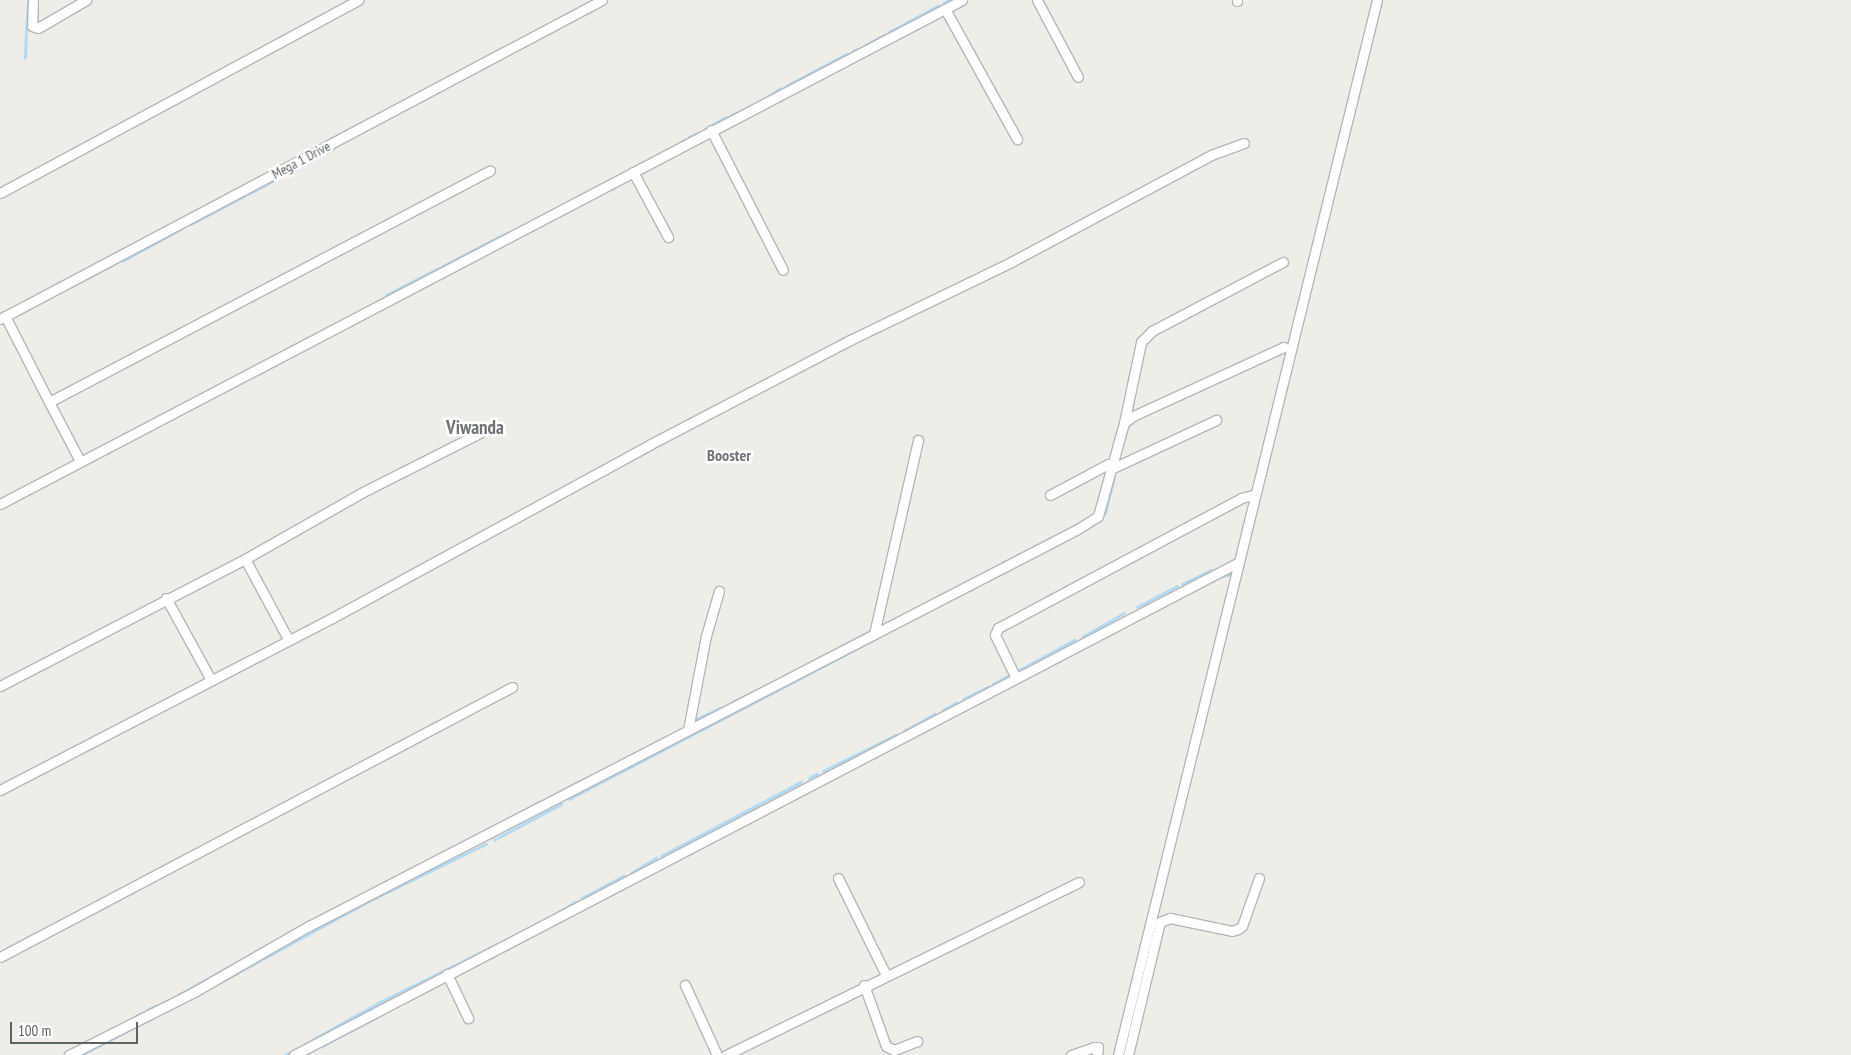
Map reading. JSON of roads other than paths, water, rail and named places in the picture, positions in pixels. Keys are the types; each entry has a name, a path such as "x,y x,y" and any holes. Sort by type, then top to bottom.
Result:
{"street":[{"path":"33,0 32,26 38,28 86,0"},
{"path":"0,193 358,0"},
{"path":"0,504 962,0"},
{"path":"1036,0 1078,76"},
{"path":"1118,1055 1253,495 1377,0"},
{"name":"Mega 1 Drive","path":"3,317 599,1"},
{"path":"945,9 1017,139"},
{"path":"711,130 783,270"},
{"path":"0,790 211,680 850,340 1019,258 1211,155 1244,143"},
{"path":"49,402 490,170"},
{"path":"633,172 668,238"},
{"path":"69,1055 194,992 309,926 1092,520 1098,516 1113,468 1141,342 1152,332 1283,262"},
{"path":"3,317 80,461"},
{"path":"1124,424 1132,416 1284,347"},
{"path":"1113,468 1216,420"},
{"path":"0,686 166,598 244,560 361,493 480,433"},
{"path":"874,634 918,440"},
{"path":"1050,495 1108,464 1113,468"},
{"path":"1015,676 995,635 998,628 1241,498 1253,495"},
{"path":"244,560 288,639"},
{"path":"294,1055 1015,676 1237,564"},
{"path":"688,730 706,636 718,591"},
{"path":"166,598 211,680"},
{"path":"0,957 512,687"},
{"path":"838,878 886,975"},
{"path":"1128,1055 1160,922 1170,918 1232,931 1238,929 1242,926 1259,878"},
{"path":"726,1055 864,985 1078,882"},
{"path":"447,974 468,1018"},
{"path":"685,985 717,1055"},
{"path":"864,985 886,1046 894,1050 905,1051 917,1041"},
{"path":"1071,1055 1098,1047 1097,1055"}],"waterway":[{"path":"26,31 28,0"},
{"path":"944,3 950,0"},
{"path":"889,32 938,6"},
{"path":"25,58 26,34"},
{"path":"864,46 884,35"},
{"path":"853,51 858,49"},
{"path":"786,86 847,54"},
{"path":"769,96 781,88"},
{"path":"732,115 737,113"},
{"path":"705,129 726,117"},
{"path":"689,137 698,133"},
{"path":"677,145 684,140"},
{"path":"291,172 333,149"},
{"path":"248,194 282,176"},
{"path":"592,189 598,186"},
{"path":"572,200 586,192"},
{"path":"191,224 244,196"},
{"path":"520,227 551,211"},
{"path":"122,261 181,229"},
{"path":"496,238 510,232"},
{"path":"443,266 493,240"},
{"path":"105,269 114,264"},
{"path":"386,295 439,268"},
{"path":"80,282 99,272"},
{"path":"66,289 74,285"},
{"path":"1105,513 1114,478"},
{"path":"1085,529 1101,519"},
{"path":"957,587 1049,539"},
{"path":"1182,584 1211,570"},
{"path":"1219,577 1230,574"},
{"path":"1137,607 1177,586"},
{"path":"1082,637 1124,613"},
{"path":"841,646 871,631"},
{"path":"868,643 875,639"},
{"path":"1016,672 1074,640"},
{"path":"569,799 863,645"},
{"path":"993,684 1008,676"},
{"path":"963,699 988,687"},
{"path":"732,702 757,690"},
{"path":"943,710 956,703"},
{"path":"697,719 720,708"},
{"path":"904,731 935,714"},
{"path":"823,771 896,735"},
{"path":"809,778 817,774"},
{"path":"570,786 584,779"},
{"path":"661,856 801,782"},
{"path":"548,798 564,789"},
{"path":"494,840 561,804"},
{"path":"204,991 369,901 486,844"},
{"path":"631,873 656,858"},
{"path":"582,898 623,876"},
{"path":"557,913 575,902"},
{"path":"460,973 564,919"},
{"path":"180,994 280,938"},
{"path":"305,1044 380,1002 500,943"},
{"path":"420,994 433,987"},
{"path":"81,1055 179,1004"},
{"path":"149,1009 156,1006"},
{"path":"134,1017 142,1013"},
{"path":"322,1046 375,1018"},
{"path":"285,1055 294,1051"},
{"path":"304,1055 311,1051"}],"district":[{"name":"Viwanda","path":"475,428"},
{"name":"Booster","path":"729,455"}]}
